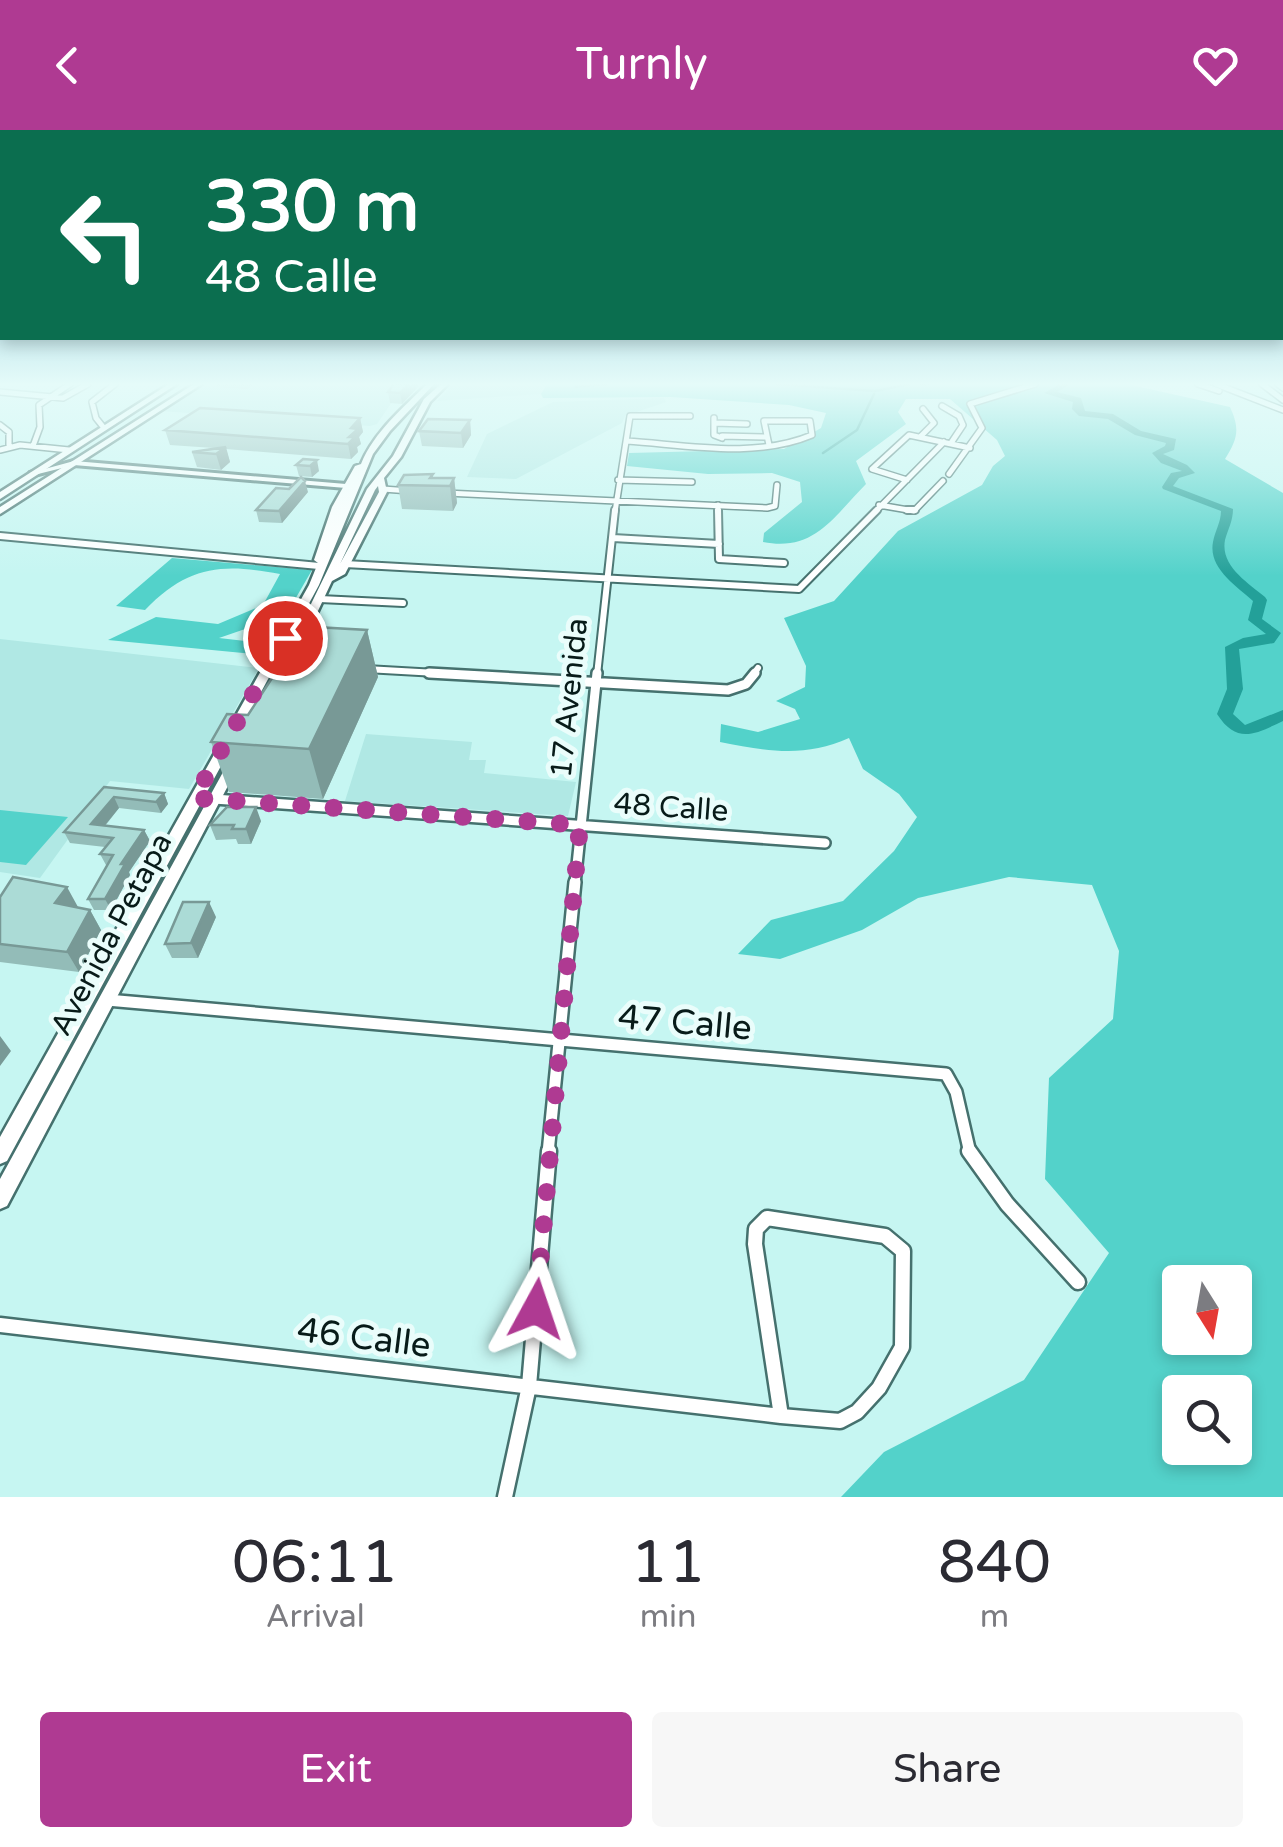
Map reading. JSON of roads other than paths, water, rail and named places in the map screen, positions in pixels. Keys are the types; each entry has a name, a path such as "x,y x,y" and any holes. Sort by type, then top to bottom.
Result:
{"main road":[{"path":"0,496 72,448"},
{"path":"0,511 98,448"},
{"name":"Avenida Petapa","path":"0,1199 320,599 323,572 373,448"},
{"path":"371,451 372,456 382,458 393,457 402,449"},
{"name":"Avenida Petapa","path":"0,1156 194,798 370,491 378,486 402,449"},
{"path":"323,572 322,546 371,451"},
{"path":"323,572 340,574 378,486"},
{"path":"323,572 350,489"},
{"path":"194,798 214,799"}],"street":[{"path":"49,448 72,452 70,459 74,463"},
{"name":"17 Avenida","path":"505,1497 529,1386 558,1038 606,579 625,448"},
{"path":"894,448 872,469 904,479"},
{"path":"345,564 799,590 938,448"},
{"path":"949,474 970,448"},
{"path":"34,473 74,463 350,489"},
{"path":"618,480 692,482"},
{"path":"879,505 914,511 943,481"},
{"path":"437,492 774,507 777,485"},
{"path":"378,486 421,491"},
{"path":"718,505 720,560 784,563"},
{"path":"0,536 286,564 323,572"},
{"path":"612,538 719,544"},
{"path":"286,564 306,560 322,546"},
{"path":"320,599 403,603"},
{"path":"358,668 728,690 746,684 758,668"},
{"name":"48 Calle","path":"214,799 825,843"},
{"name":"47 Calle","path":"107,1000 946,1074 956,1088 964,1142 978,1168 1078,1282"},
{"name":"46 Calle","path":"0,1325 781,1416 840,1421 857,1412 879,1388 902,1347 903,1251 896,1242 885,1236 766,1218 756,1229 781,1416"}],"waterway":[{"path":"823,453 831,448"},
{"path":"1170,448 1157,453 1190,473 1175,475 1167,487 1227,509 1219,541 1220,559 1260,600 1255,620 1274,633 1269,640 1232,647 1235,689 1225,714 1231,724 1245,730 1283,715"}]}
